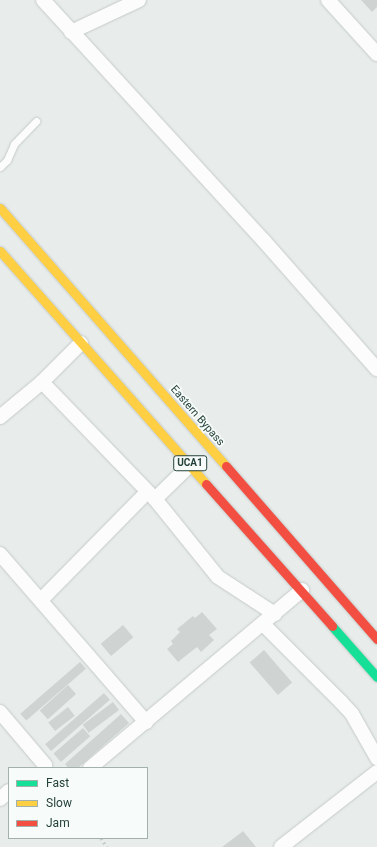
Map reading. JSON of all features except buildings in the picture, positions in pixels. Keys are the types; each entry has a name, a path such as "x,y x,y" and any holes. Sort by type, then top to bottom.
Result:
{"main road":[{"name":"Eastern Bypass","path":"0,208 377,639"},
{"name":"UCA1","path":"0,251 191,464 377,678"}],"street":[{"path":"44,0 71,32 264,241 377,369"},
{"path":"71,32 139,0"},
{"path":"328,0 377,54"},
{"path":"0,417 42,382 81,343"},
{"path":"42,382 151,496 218,577 275,614"},
{"path":"41,600 151,496 191,464"},
{"path":"0,554 146,722"},
{"path":"91,767 302,590"},
{"path":"263,624 352,714 377,758"},
{"path":"0,712 44,767"},
{"path":"282,847 377,772"},
{"path":"0,798 8,792"}],"lane":[{"path":"0,167 7,160 14,144 36,121"}],"traffic: fast":[{"path":"332,626 377,677"}],"traffic: slow":[{"path":"0,208 226,466"},
{"path":"0,251 206,484"}],"traffic: jam":[{"path":"226,466 377,639"},
{"path":"206,484 332,626"}]}
